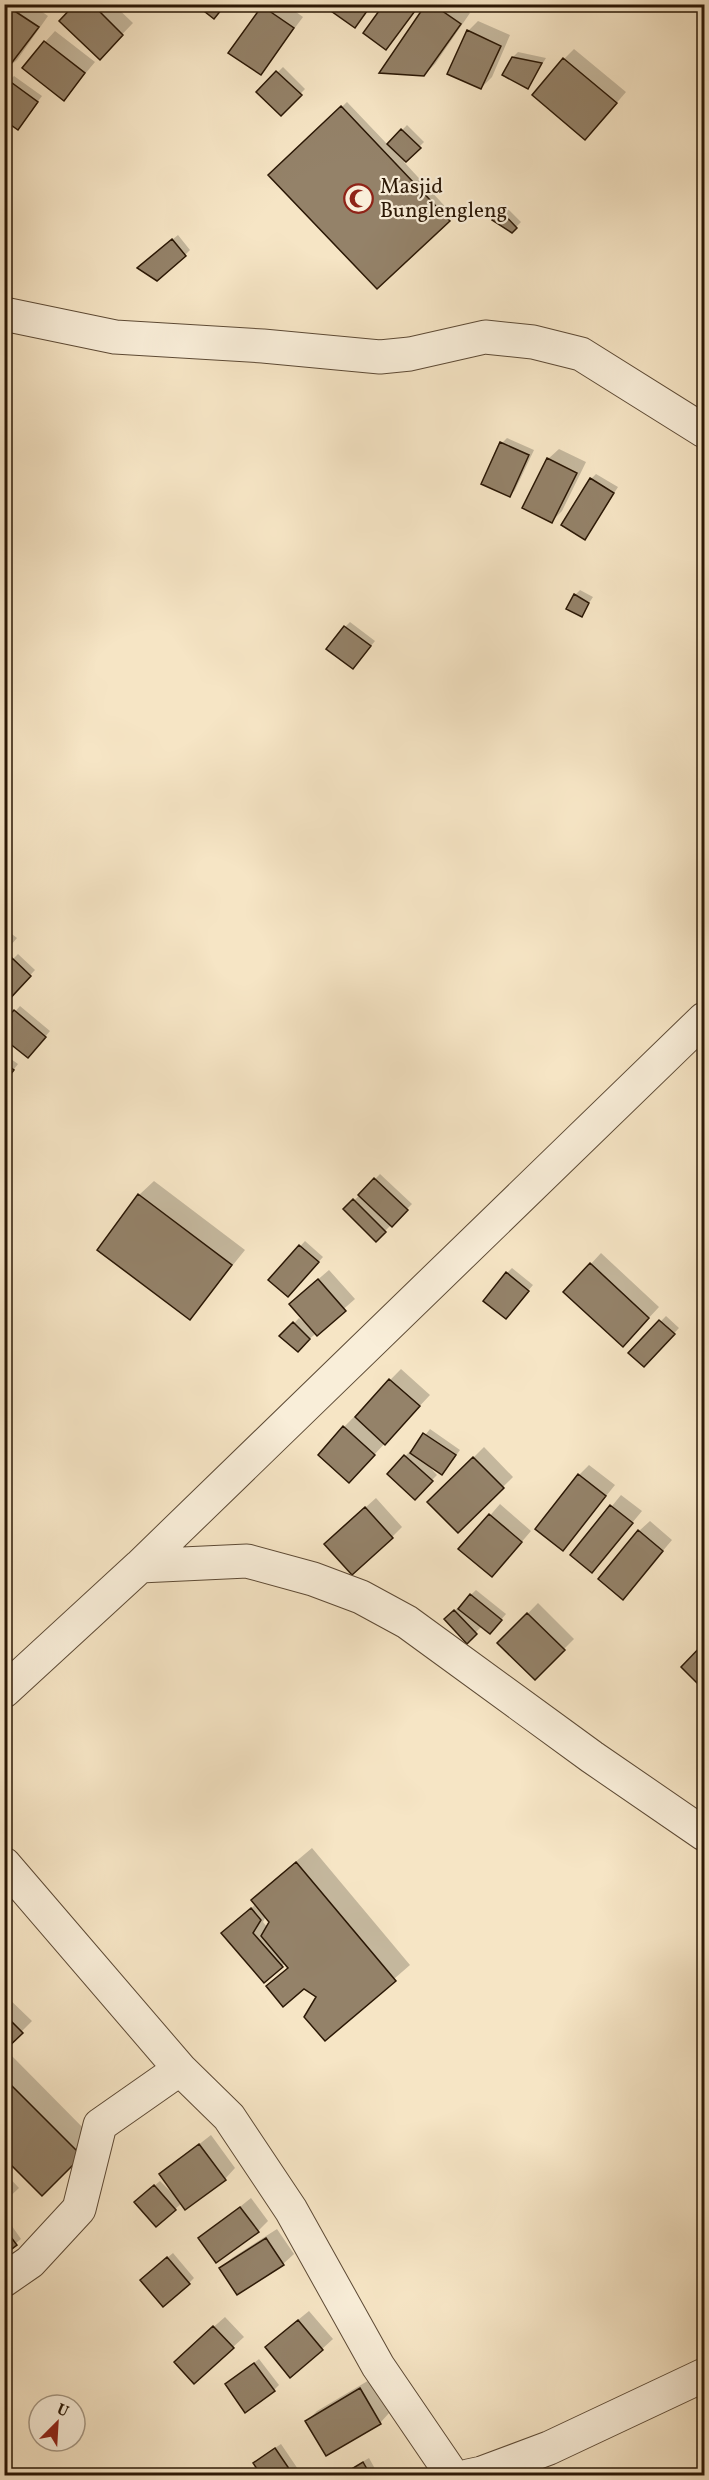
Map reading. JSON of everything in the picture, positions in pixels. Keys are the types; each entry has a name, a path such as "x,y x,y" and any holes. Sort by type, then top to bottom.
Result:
{"street":[{"path":"4,314 115,337 263,346 380,357 410,354 484,337 533,342 581,354 705,431"},
{"path":"5,1690 140,1566 705,1020"},
{"path":"140,1566 247,1561 313,1579 361,1597 407,1622 592,1757 705,1834"},
{"path":"4,1864 180,2069 229,2117 285,2200 378,2366 453,2475"},
{"path":"4,2280 30,2262 79,2209 100,2125 180,2069"},
{"path":"468,2475 482,2474 549,2448 705,2375"}],"building":[{"path":"75,4 92,4 123,35 100,60 59,21"},
{"path":"195,4 226,4 214,19"},
{"path":"336,4 372,4 355,28 331,11"},
{"path":"384,4 406,4 415,11 386,50 363,33"},
{"path":"426,4 432,4 461,24 424,76 379,73"},
{"path":"7,6 39,27 4,73 4,10"},
{"path":"262,6 294,28 261,75 228,53"},
{"path":"467,30 501,46 481,89 447,74"},
{"path":"44,41 85,73 64,101 22,68"},
{"path":"512,57 542,63 528,89 502,75"},
{"path":"563,58 617,103 585,140 532,95"},
{"path":"276,71 302,95 281,116 256,92"},
{"path":"8,80 38,102 18,130 4,120 4,86"},
{"name":"Masjid Bunglengleng","path":"341,106 450,221 377,289 268,175"},
{"path":"401,129 421,148 406,162 387,144"},
{"path":"499,209 517,228 512,233 492,220"},
{"path":"172,239 186,256 157,281 137,268"},
{"path":"500,442 529,455 510,497 481,484"},
{"path":"547,458 577,473 552,523 522,508"},
{"path":"590,478 614,493 585,540 561,525"},
{"path":"574,594 589,603 582,617 566,609"},
{"path":"344,626 371,646 353,669 326,649"},
{"path":"12,958 31,976 4,1005 4,966"},
{"path":"14,1010 46,1037 28,1058 4,1039 4,1021"},
{"path":"4,1063 14,1070 4,1083"},
{"path":"374,1178 408,1210 392,1227 358,1195"},
{"path":"138,1194 232,1265 190,1320 97,1250"},
{"path":"353,1199 386,1232 376,1242 343,1209"},
{"path":"299,1245 319,1262 288,1297 268,1280"},
{"path":"590,1263 649,1318 623,1347 563,1292"},
{"path":"506,1272 529,1291 506,1319 483,1301"},
{"path":"318,1279 346,1311 317,1336 289,1304"},
{"path":"659,1320 675,1334 644,1367 628,1353"},
{"path":"293,1322 310,1339 298,1352 279,1336"},
{"path":"389,1379 420,1406 385,1445 355,1417"},
{"path":"343,1426 375,1455 349,1483 318,1455"},
{"path":"423,1433 456,1455 442,1475 410,1453"},
{"path":"404,1455 433,1481 415,1500 387,1474"},
{"path":"473,1457 504,1488 458,1533 427,1502"},
{"path":"578,1474 606,1496 563,1551 535,1529"},
{"path":"610,1505 633,1523 592,1573 570,1555"},
{"path":"365,1507 393,1538 352,1575 324,1544"},
{"path":"489,1514 522,1542 492,1577 458,1549"},
{"path":"638,1530 663,1551 623,1600 598,1579"},
{"path":"470,1594 502,1620 490,1634 458,1609"},
{"path":"454,1610 477,1634 467,1644 444,1619"},
{"path":"527,1613 565,1650 535,1680 497,1643"},
{"path":"704,1643 704,1690 681,1667"},
{"path":"296,1862 396,1981 325,2041 304,2017 316,1997 304,1989 283,2007 266,1986 288,1968 261,1936 269,1922 251,1900"},
{"path":"251,1908 261,1920 253,1933 283,1967 264,1983 221,1933"},
{"path":"4,2014 23,2033 4,2051"},
{"path":"4,2078 82,2156 42,2196 10,2164 4,2167"},
{"path":"199,2144 226,2180 185,2210 159,2174"},
{"path":"154,2185 176,2210 156,2227 134,2202"},
{"path":"240,2207 259,2232 216,2263 198,2238"},
{"path":"4,2228 17,2245 4,2255"},
{"path":"266,2238 284,2265 237,2295 219,2268"},
{"path":"167,2257 190,2284 163,2307 140,2280"},
{"path":"298,2320 323,2350 290,2378 265,2347"},
{"path":"213,2326 234,2348 194,2384 174,2362"},
{"path":"254,2363 275,2391 245,2413 225,2384"},
{"path":"360,2388 381,2424 326,2456 305,2421"},
{"path":"275,2448 294,2476 262,2476 253,2463"},
{"path":"363,2462 371,2476 340,2476"}],"place":[{"name":"Masjid Bunglengleng","path":"359,198"}]}
